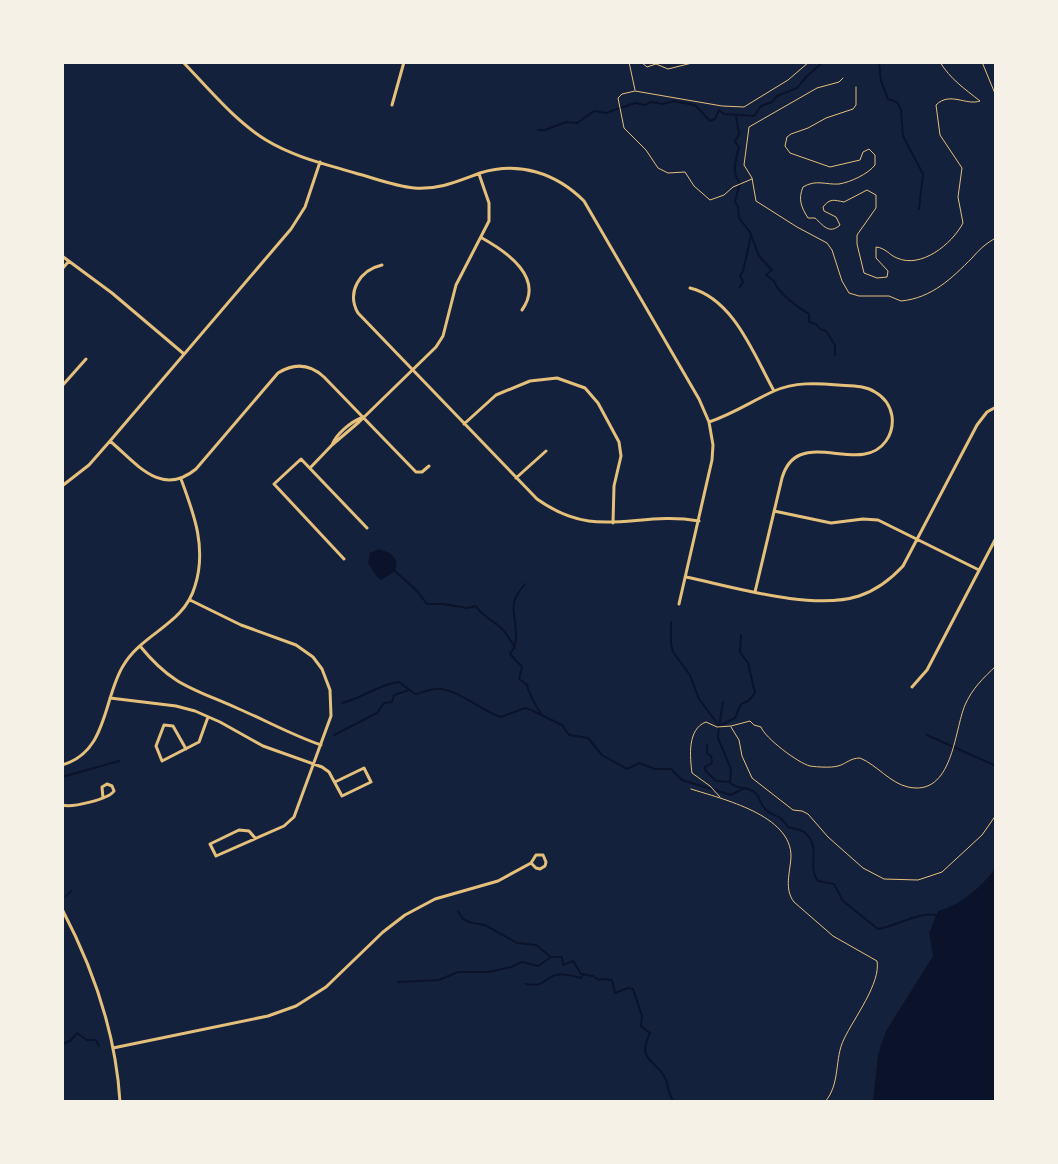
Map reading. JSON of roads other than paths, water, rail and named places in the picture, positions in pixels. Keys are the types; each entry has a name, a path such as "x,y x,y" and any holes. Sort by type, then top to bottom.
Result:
{"street":[{"path":"184,62 253,130 278,147 320,162 412,188 439,187 479,174 507,168 534,170 565,185 584,201 699,399 709,422 713,445 712,460 679,604"},
{"path":"392,106 404,62"},
{"path":"62,486 89,465 299,218 310,194 320,162"},
{"path":"310,468 412,370 443,336 456,285 482,238 490,213 486,191 479,174"},
{"path":"482,238 510,255 528,280 530,298 522,310"},
{"path":"62,256 112,293 184,354"},
{"path":"62,269 69,261"},
{"path":"382,265 376,266 363,275 354,290 353,302 358,313 516,478 538,498 558,512 581,521 614,523 672,517 699,522"},
{"path":"690,288 709,296 730,315 774,391"},
{"path":"62,386 86,359"},
{"path":"110,441 150,474 165,480 181,479 196,469 278,373 292,366 306,367 318,372 416,472 422,472 429,466"},
{"path":"464,424 496,395 530,381 557,378 585,388 598,403 619,442 621,456 614,486 614,523"},
{"path":"709,422 731,415 774,391 811,383 871,389 884,398 891,412 892,420 889,436 885,443 873,452 858,454 816,451 807,452 792,459 782,478 755,592"},
{"path":"686,576 783,597 830,600 859,596 872,590 894,575 910,555 977,425 987,412 996,407"},
{"path":"516,478 546,451"},
{"path":"344,559 274,484 301,459 366,528"},
{"path":"62,765 82,755 94,741 123,665 140,646 178,617 190,600 199,571 200,544 194,514 181,479"},
{"path":"774,511 831,523 863,519 878,520 978,570"},
{"path":"912,687 927,670 996,538"},
{"path":"190,600 240,625 296,645 313,657 326,678 332,703 328,726 294,817 284,826 216,856 210,844 239,830 249,831 255,838"},
{"path":"140,646 161,670 183,686 242,710 286,732 321,745"},
{"path":"110,698 176,706 208,717 262,746 326,769 342,796 371,782 364,768 335,782"},
{"path":"186,748 173,726 164,725 156,746 162,761 199,742 208,717"},
{"path":"62,805 71,807 103,798 112,794 112,786 107,784 102,787 103,798"},
{"path":"539,854 545,858 546,862 545,866 540,869 536,868 532,863 533,857 539,854"},
{"path":"113,1048 268,1016 296,1006 326,987 382,932 411,911 435,899 498,881 532,863"},
{"path":"62,909 96,988 113,1048 120,1102"}],"water":[{"path":"379,549 391,554 396,562 395,571 381,580 368,563 370,553"},
{"path":"995,869 995,1101 873,1101 878,1054 886,1031 933,956 929,933 938,911 955,904 970,894"}],"waterway":[{"path":"538,130 545,130 566,122 577,123 594,111 606,113 635,103 645,105 651,102 663,104 673,101 695,105 710,121 715,119 719,110 724,114 754,116 761,106 772,102 777,96 797,88 823,62"},
{"path":"879,62 881,81 888,99 897,102 901,110 903,136 923,174 919,209"},
{"path":"736,116 739,134 735,142 739,147 735,171 740,183 735,201 738,207 739,218 750,232 759,256 772,270 766,275 774,281 776,286 789,300 809,314 809,322 816,324 820,329 826,331 835,345 835,355"},
{"path":"740,287 743,282 740,276 743,271 751,236"},
{"path":"395,571 417,591 427,604 443,604 467,608 476,606 502,629 515,648"},
{"path":"525,584 514,602 516,640 510,654 522,667 519,679 527,685 543,716"},
{"path":"671,622 673,652 690,675 699,699 719,726 718,738 731,769 730,783 744,788"},
{"path":"719,726 735,718 741,704 748,701 755,693 748,663 740,652 741,635"},
{"path":"342,703 399,682 415,694 434,689 456,693 501,717 525,708 531,710 562,725 569,735 588,738 602,755 627,769 639,763 655,769 671,769 682,780 731,795 744,788 754,792 769,812 780,818 788,827 801,830 810,838 814,851 813,869 818,881 834,884 843,901 878,929 925,915 932,914 938,916"},
{"path":"334,735 377,713 384,703 392,702 394,695 409,690"},
{"path":"719,726 723,702"},
{"path":"927,735 996,766"},
{"path":"707,745 707,753 711,756 712,763 705,767 705,770 716,781 730,782"},
{"path":"62,777 119,761"},
{"path":"66,896 71,891"},
{"path":"458,911 463,919 485,925 517,943 536,945 551,957"},
{"path":"398,982 439,980 458,972 489,972 511,967 522,962 538,966 551,957 562,957 563,965 573,961 581,974 593,976 599,980 612,980 615,993 628,988 633,989 642,1016 641,1026 650,1033 646,1042 646,1054 664,1076 674,1102"},
{"path":"526,984 540,984 558,975 581,978 584,974"},
{"path":"62,1044 70,1041 77,1033 87,1040 96,1040 99,1046"}]}
